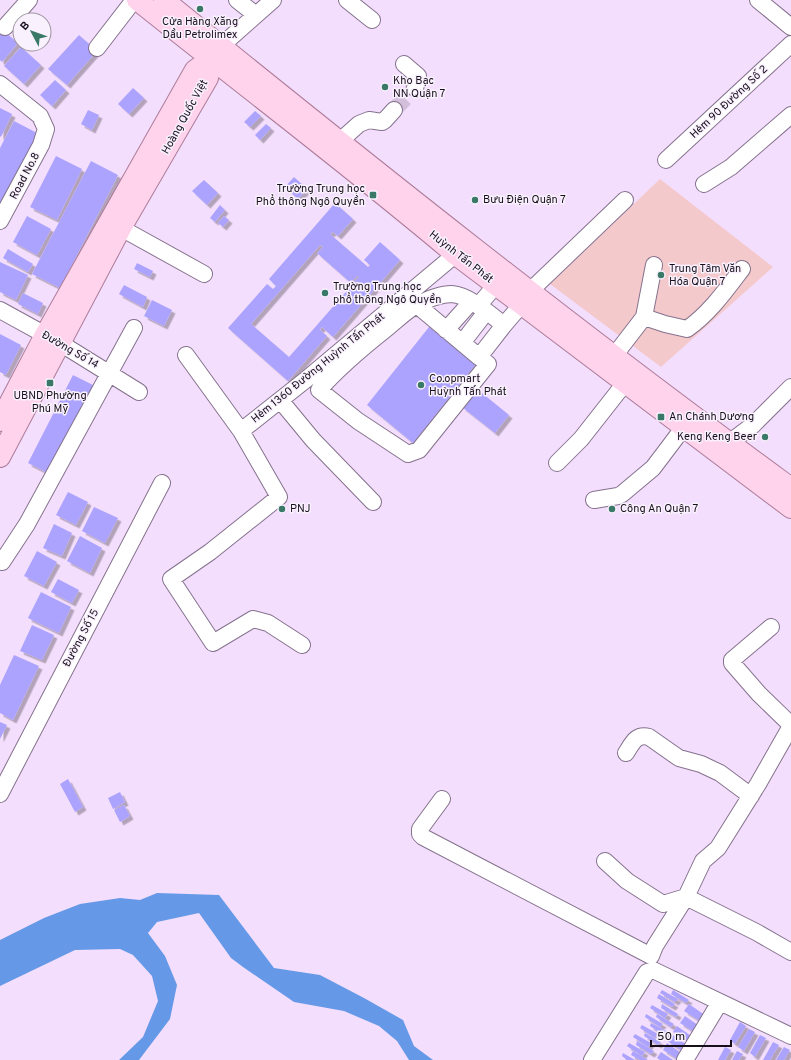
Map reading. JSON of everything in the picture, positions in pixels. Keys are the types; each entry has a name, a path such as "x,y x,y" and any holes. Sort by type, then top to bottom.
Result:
{"main road":[{"name":"Huỳnh Tấn Phát","path":"136,0 216,53 340,141 462,249 496,285 526,298 614,356 791,488"},
{"name":"Huỳnh Tấn Phát","path":"175,3 216,53 404,210 462,249 526,298 625,383 791,508"},
{"name":"Hoàng Quốc Việt","path":"0,421 122,228 208,78 216,53"},
{"name":"Hoàng Quốc Việt","path":"0,457 52,339 195,70 216,53"}],"street":[{"path":"4,27 30,0"},
{"path":"97,48 136,0"},
{"path":"237,0 256,15"},
{"name":"Hoàng Quốc Việt","path":"216,53 273,0"},
{"path":"347,0 372,20"},
{"path":"758,0 791,28"},
{"name":"Hẻm 90 Đường Số 2","path":"666,160 791,44"},
{"path":"404,64 418,76 417,84 414,88"},
{"name":"Road No.8","path":"0,84 40,116 46,129 41,145 0,221"},
{"path":"340,141 359,124 368,120 382,122 394,110"},
{"path":"704,184 732,167 791,115"},
{"path":"479,357 526,298 625,200"},
{"path":"122,228 204,274"},
{"name":"Hẻm 1360 Đường Huỳnh Tấn Phát","path":"241,431 308,378 462,249"},
{"path":"614,356 644,317 654,265"},
{"path":"644,317 687,329 696,323 723,294 742,269"},
{"path":"446,330 478,307 496,285"},
{"path":"319,390 334,372 417,305 442,295 453,294 463,296 504,325"},
{"path":"308,378 319,390 358,421 408,454 419,450 488,364 417,305"},
{"path":"462,343 478,307"},
{"name":"Đường Số 14","path":"0,310 52,339 139,392"},
{"path":"2,562 27,524 134,328"},
{"path":"186,355 241,431 279,497 210,552 171,579 213,642 253,619 268,623 302,645"},
{"path":"557,463 581,439 625,383"},
{"path":"729,443 753,425 791,387"},
{"path":"280,400 313,440 373,502"},
{"path":"594,500 622,494 653,468 684,427"},
{"name":"Đường Số 15","path":"0,794 162,483"},
{"path":"442,799 420,828 420,834 423,837 652,956 655,946 686,897 703,861 718,848 751,796 791,726 759,694 732,663 732,660 771,627"},
{"path":"626,753 636,738 644,735 679,758 701,764 720,773 751,796"},
{"path":"606,860 627,881 663,904 686,897 790,949"},
{"path":"592,1060 647,972 652,970 791,1036"},
{"path":"689,1059 720,1002"}],"shaded area":[{"name":"Trung Tâm Văn Hóa Quận 7","path":"660,179 773,267 661,367 550,284"}],"water":[{"path":"157,893 219,895 274,968 320,975 403,1020 414,1046 433,1060 409,1060 397,1041 379,1026 344,1011 294,1002 231,958 199,913 157,922 148,933 165,956 177,985 170,1019 139,1060 119,1060 143,1037 158,1001 152,976 133,955 120,949 75,950 0,986 0,940 44,918 80,904 120,898 140,900"}],"building":[{"path":"0,28 12,38 12,50 2,62 0,60"},
{"path":"79,35 97,51 67,85 48,69"},
{"path":"17,52 27,52 41,65 24,84 4,66"},
{"path":"55,80 66,90 52,106 40,95"},
{"path":"133,88 144,98 129,114 118,104"},
{"path":"0,108 12,114 1,137 0,136"},
{"path":"88,110 99,115 92,130 81,124"},
{"path":"255,111 261,116 250,127 244,122"},
{"path":"14,121 39,134 0,207 0,148"},
{"path":"266,124 271,128 260,140 255,135"},
{"path":"56,156 82,169 57,220 30,207"},
{"path":"91,161 118,175 60,288 32,274"},
{"path":"294,177 307,189 298,199 285,187"},
{"path":"204,180 218,193 207,205 192,191"},
{"path":"335,203 353,219 338,236 333,232 330,234 368,267 370,265 364,260 380,242 400,260 333,337 322,327 320,330 327,336 288,381 228,328 267,284 273,289 276,286 269,279","holes":["320,245 323,247 317,253 351,283 357,276 359,277 289,357 251,324"]},
{"path":"220,205 225,210 215,222 210,218"},
{"path":"27,216 51,229 37,255 13,242"},
{"path":"224,216 229,220 223,227 218,223"},
{"path":"8,249 33,264 28,272 3,258"},
{"path":"0,262 28,275 16,300 0,292"},
{"path":"137,263 153,271 150,277 134,269"},
{"path":"124,285 147,297 143,307 119,294"},
{"path":"23,293 43,303 38,314 18,304"},
{"path":"152,300 172,310 164,326 144,316"},
{"name":"Co.opmart Huỳnh Tấn Phát","path":"429,327 476,364 413,443 367,405"},
{"name":"UBND Phường Phú Mỹ","path":"0,334 21,345 6,375 0,372"},
{"path":"73,375 95,386 50,474 28,463"},
{"path":"477,389 509,415 495,433 462,407"},
{"path":"68,492 88,502 76,525 56,515"},
{"path":"94,507 118,518 105,543 82,531"},
{"path":"54,524 72,533 62,556 43,548"},
{"path":"80,536 102,548 90,573 67,561"},
{"path":"37,551 57,562 44,586 24,576"},
{"path":"58,579 79,590 72,603 51,592"},
{"path":"41,592 71,607 59,633 28,618"},
{"path":"32,625 54,635 42,660 20,651"},
{"path":"14,655 39,666 13,720 0,713 0,685"},
{"path":"0,722 7,725 0,739"},
{"path":"68,779 83,807 75,812 60,784"},
{"path":"120,792 125,802 113,809 108,798"},
{"path":"124,805 130,816 120,822 114,810"},
{"path":"662,990 678,999 675,1002 660,993"},
{"path":"673,990 689,1000 686,1003 671,994"},
{"path":"659,994 675,1004 672,1007 657,998"},
{"path":"662,1004 678,1014 676,1017 661,1008"},
{"path":"689,1004 706,1016 703,1023 684,1011"},
{"path":"652,1005 668,1014 665,1018 650,1008"},
{"path":"646,1014 663,1024 660,1027 645,1017"},
{"path":"657,1014 674,1024 671,1027 656,1017"},
{"path":"685,1016 702,1028 699,1035 680,1023"},
{"path":"740,1022 746,1026 735,1044 730,1040"},
{"path":"651,1023 668,1032 665,1036 650,1026"},
{"path":"642,1025 658,1034 655,1038 640,1028"},
{"path":"677,1026 694,1038 691,1044 673,1032"},
{"path":"749,1029 755,1032 744,1051 738,1047"},
{"path":"645,1033 661,1042 658,1045 644,1036"},
{"path":"635,1034 651,1043 648,1047 633,1037"},
{"path":"671,1034 689,1046 686,1053 667,1041"},
{"path":"760,1035 766,1038 755,1057 750,1053"},
{"path":"637,1041 654,1051 651,1054 636,1045"},
{"path":"773,1042 779,1045 770,1060 763,1060"},
{"path":"629,1043 645,1052 642,1056 627,1046"},
{"path":"667,1043 684,1055 679,1060 663,1050"},
{"path":"725,1047 731,1050 725,1060 718,1060"},
{"path":"784,1047 790,1050 784,1060 776,1060"},
{"path":"633,1051 648,1060 640,1060 631,1055"},
{"path":"737,1051 743,1054 739,1060 732,1060"},
{"path":"661,1052 673,1060 660,1060 657,1058"},
{"path":"623,1053 635,1060 627,1060 622,1056"}],"tunnel":[{"path":"394,110 415,88"}],"place":[{"name":"Cửa Hàng Xăng Dầu Petrolimex","path":"200,9"},
{"name":"Kho Bạc NN Quận 7","path":"385,87"},
{"name":"Trường Trung học Phổ thông Ngô Quyền","path":"373,195"},
{"name":"Bưu Điện Quận 7","path":"475,200"},
{"name":"Trung Tâm Văn Hóa Quận 7","path":"661,275"},
{"name":"Trường Trung học phổ thông Ngô Quyền","path":"325,293"},
{"name":"UBND Phường Phú Mỹ","path":"50,383"},
{"name":"Co.opmart Huỳnh Tấn Phát","path":"421,385"},
{"name":"An Chánh Dương","path":"661,417"},
{"name":"Keng Keng Beer","path":"765,437"},
{"name":"PNJ","path":"282,509"},
{"name":"Công An Quận 7","path":"612,509"}]}
